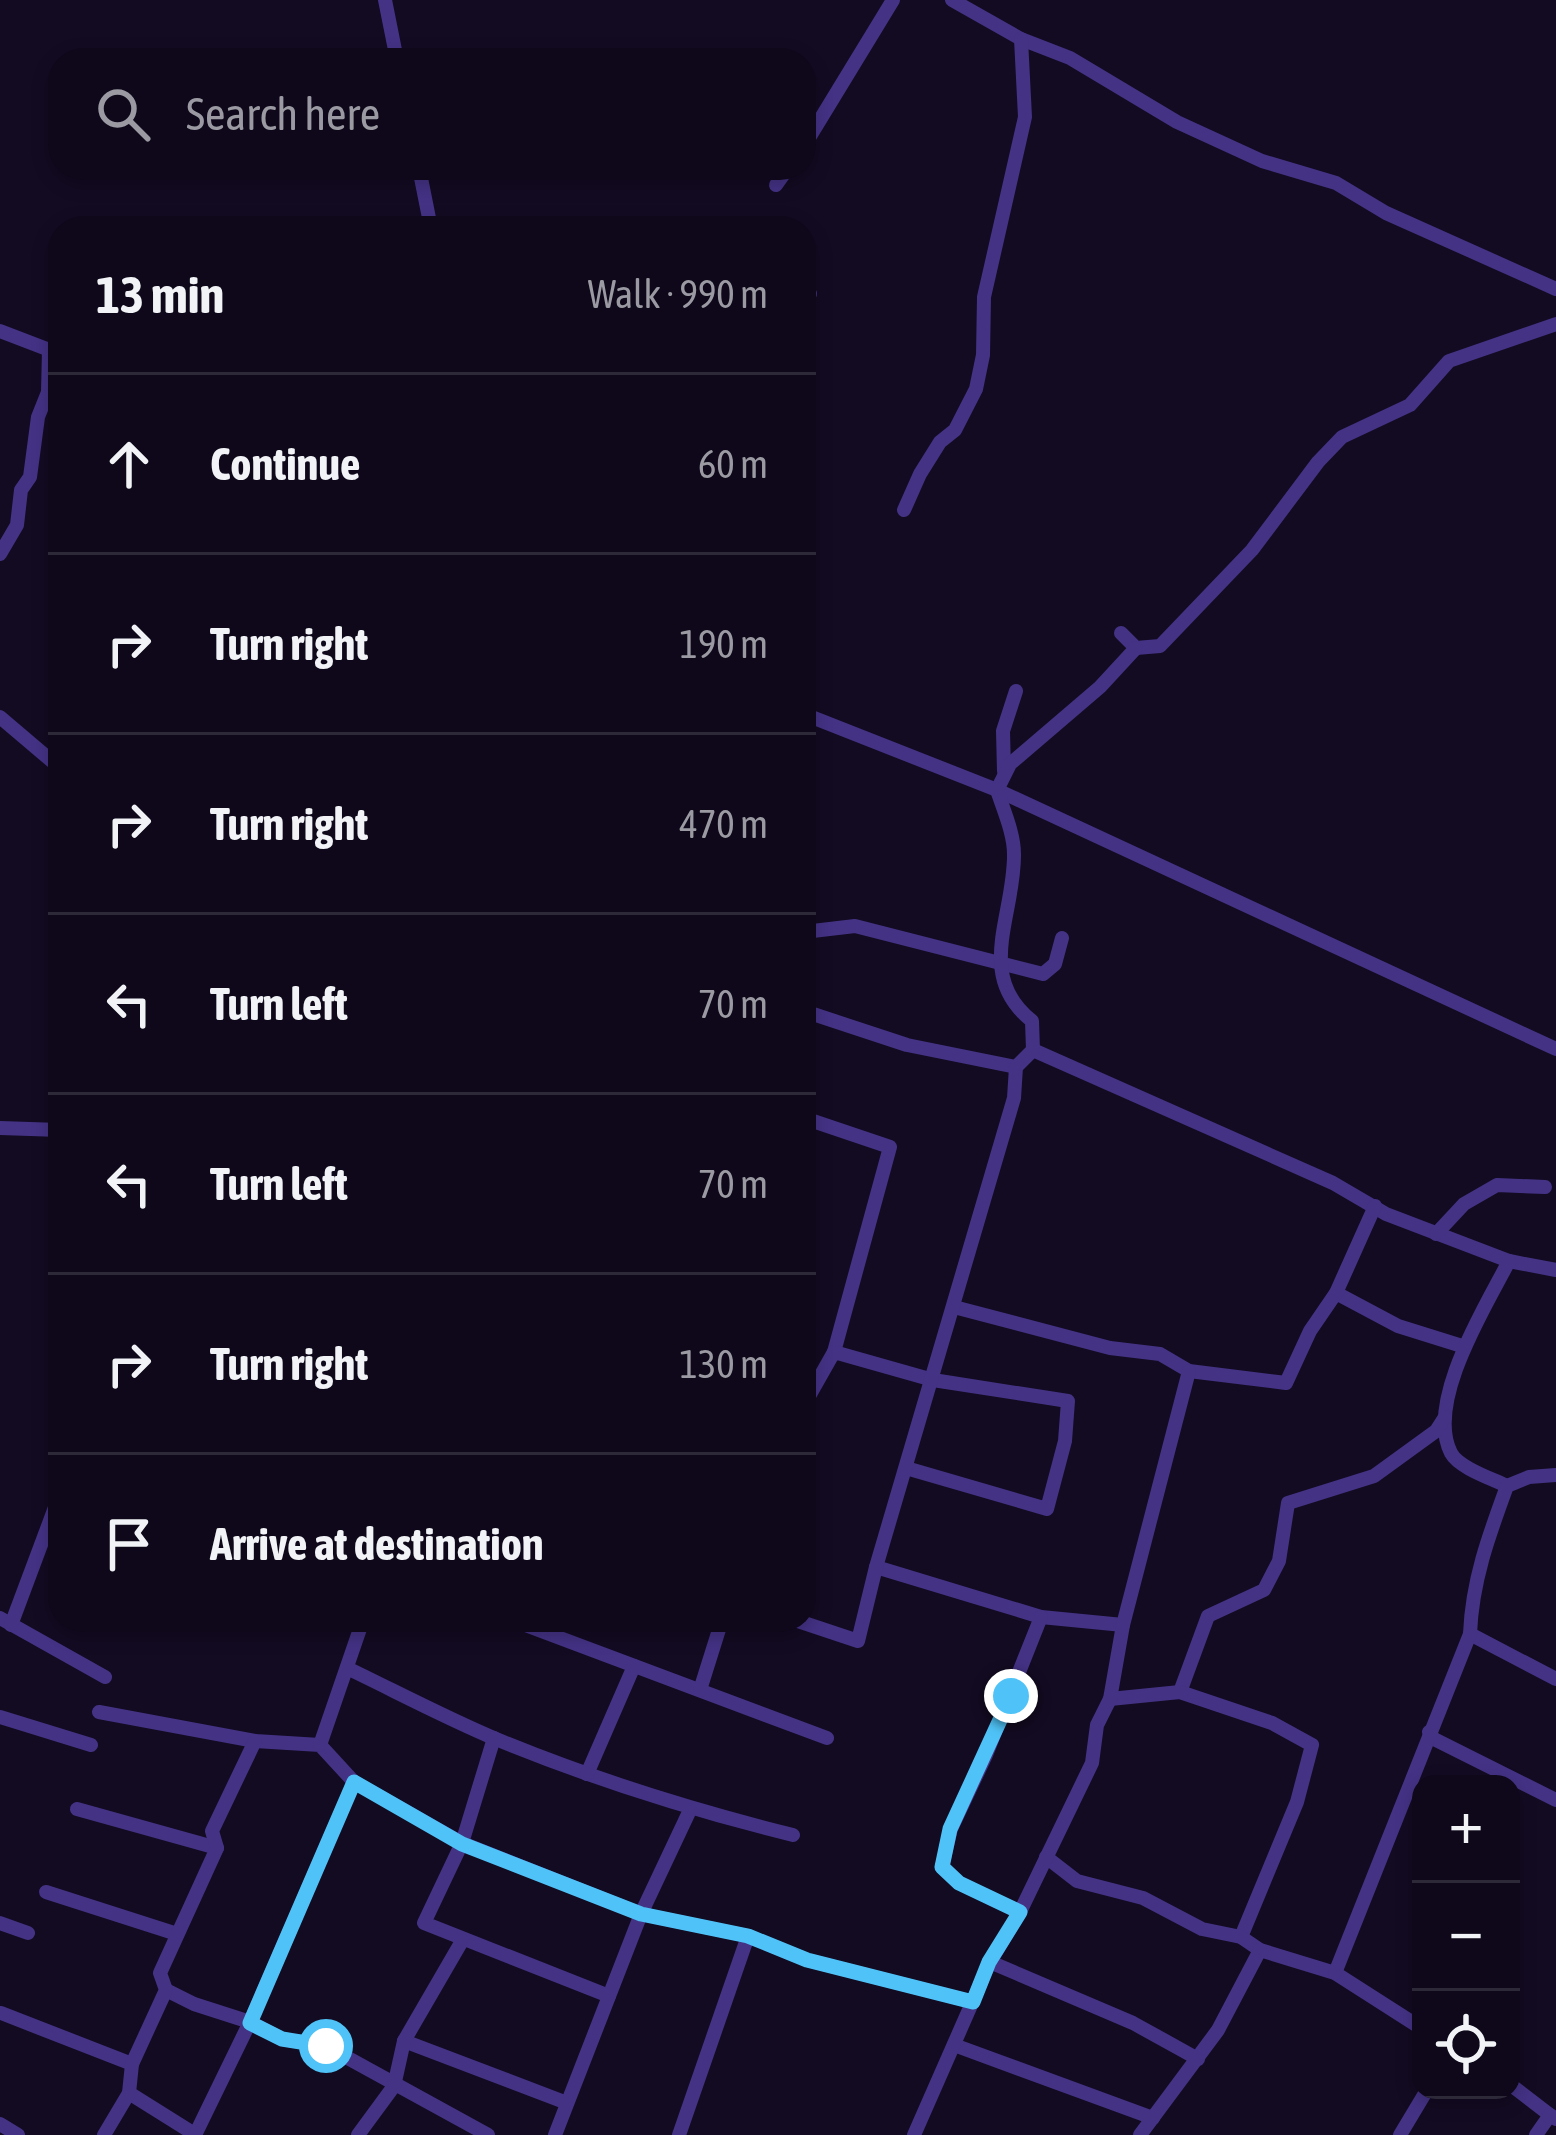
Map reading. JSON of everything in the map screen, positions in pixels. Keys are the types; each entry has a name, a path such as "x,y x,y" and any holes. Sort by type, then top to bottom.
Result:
{"street":[{"path":"385,0 395,48"},
{"path":"816,126 893,0"},
{"path":"952,0 1021,39 1070,58 1177,122 1262,161 1336,183 1385,213 1556,289"},
{"path":"904,510 920,473 940,442 955,430 976,389 983,355 984,297 1025,117 1021,39"},
{"path":"421,180 429,216"},
{"path":"776,185 780,180"},
{"path":"1121,633 1136,647 1160,646 1252,550 1342,437 1410,405 1449,361 1556,324"},
{"path":"0,331 48,350"},
{"path":"0,554 16,525 21,490 30,476 38,417 48,392"},
{"path":"1000,783 1010,764 1100,687 1136,647"},
{"path":"1016,691 1003,731 1000,783 1015,849 1009,916 998,961 1000,980 1019,1011 1032,1021 1034,1050"},
{"path":"0,718 48,758"},
{"path":"816,718 1000,783 1556,1049"},
{"path":"816,931 855,926 1043,974 1055,964 1062,938"},
{"path":"816,1014 907,1045 1016,1067"},
{"path":"816,1627 858,1642 1014,1098 1016,1067 1034,1050"},
{"path":"1034,1050 1436,1234 1509,1261 1556,1270"},
{"path":"816,1122 890,1147 834,1352 816,1387"},
{"path":"0,1127 48,1129"},
{"path":"1436,1234 1464,1204 1497,1185 1545,1187"},
{"path":"954,1306 1110,1348 1160,1354 1189,1371 1286,1383 1310,1331 1336,1292 1375,1206"},
{"path":"1180,1692 1208,1616 1264,1590 1279,1561 1288,1503 1374,1476 1436,1431 1445,1417 1462,1346 1509,1261"},
{"path":"1336,1292 1398,1326 1462,1346"},
{"path":"834,1352 933,1380 1068,1401 1065,1441 1047,1509 906,1468"},
{"path":"936,2135 916,2131 989,1962 1020,1912 1092,1763 1097,1725 1110,1699 1124,1625 1189,1371"},
{"path":"1445,1417 1451,1454 1461,1463 1508,1486 1556,1475"},
{"path":"1335,1973 1470,1634 1471,1599 1482,1555 1508,1486"},
{"path":"48,1522 6,1621 105,1677"},
{"path":"876,1567 1041,1617 1124,1625"},
{"path":"1020,1912 959,1883 942,1867 950,1829 986,1755 1041,1617"},
{"path":"320,1744 359,1632"},
{"path":"544,1632 827,1738"},
{"path":"700,1690 718,1632"},
{"path":"1470,1634 1556,1679"},
{"path":"587,1774 634,1666"},
{"path":"347,1668 494,1738 587,1774 690,1810 793,1835"},
{"path":"1110,1699 1180,1692 1273,1723 1312,1745 1297,1802 1241,1937"},
{"path":"99,1712 255,1741 320,1744 354,1782 462,1844 641,1914 748,1936 807,1960 973,2002"},
{"path":"0,1717 91,1745"},
{"path":"1429,1732 1434,1739 1556,1800"},
{"path":"494,1738 462,1844 424,1923 609,1996"},
{"path":"255,1741 212,1831 217,1848 160,1973 166,1990 282,2039 326,2046 488,2135"},
{"path":"129,2093 196,2135 354,1782"},
{"path":"77,1809 217,1848"},
{"path":"555,2135 641,1914 690,1810"},
{"path":"1046,1857 1077,1881 1143,1898 1202,1928 1241,1937 1260,1950 1335,1973 1412,2022"},
{"path":"46,1892 177,1934"},
{"path":"0,1923 28,1933"},
{"path":"679,2135 748,1936"},
{"path":"358,2135 394,2086 404,2041 462,1941"},
{"path":"1140,2135 1198,2059 1260,1950"},
{"path":"989,1962 1133,2023 1198,2059"},
{"path":"104,2135 129,2093 132,2064 166,1990"},
{"path":"2,2013 132,2064"},
{"path":"404,2041 567,2102"},
{"path":"954,2044 1153,2118"},
{"path":"1520,2092 1553,2117 1536,2135"},
{"path":"1400,2135 1422,2099"},
{"path":"0,2124 18,2135"}],"route":[{"path":"326,2046 282,2039 250,2023 354,1782 462,1844 641,1914 748,1936 807,1960 973,2002 989,1962 1020,1912 959,1883 942,1867 950,1829 1011,1696"}]}
